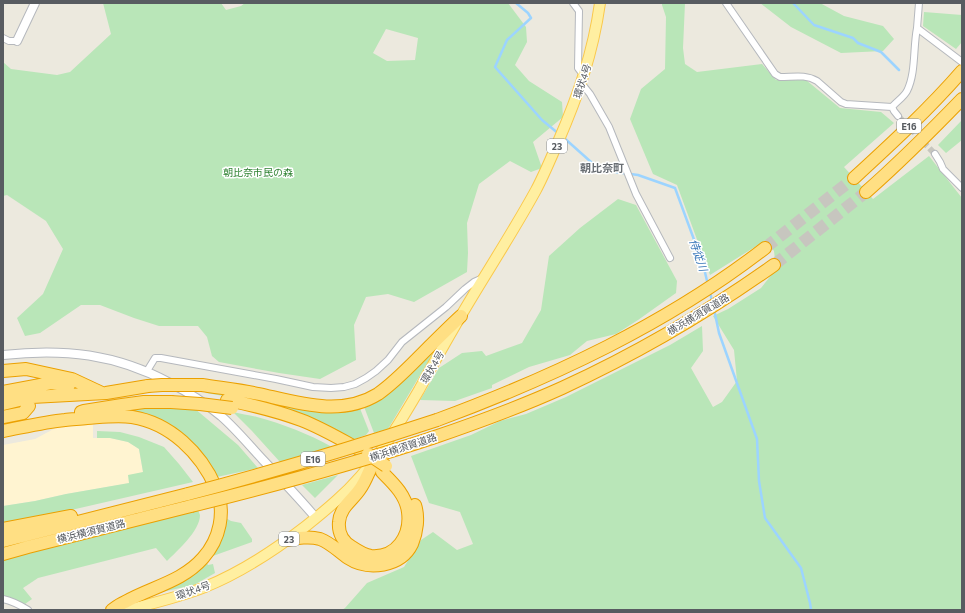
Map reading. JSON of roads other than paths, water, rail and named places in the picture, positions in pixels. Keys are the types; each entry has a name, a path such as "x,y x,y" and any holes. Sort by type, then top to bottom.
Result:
{"highway":[{"name":"E16","path":"854,178 922,114 962,71"},
{"name":"E16","path":"866,192 899,163 962,99"},
{"name":"横浜横須賀道路","path":"3,542 241,480 332,454 437,420 488,401 538,380 653,322 700,294 746,263 765,248"},
{"name":"横浜横須賀道路","path":"3,554 335,468 388,453 490,417 562,388 603,368 707,310 774,265"},
{"path":"3,371 31,370 72,379 105,393 148,386 202,386 242,391 304,405 330,407 343,406 367,400 395,381 460,316"},
{"path":"3,377 31,370"},
{"path":"3,384 24,380 48,392"},
{"path":"3,411 34,405 48,392 51,383 88,387"},
{"path":"3,392 105,393 169,398 200,404 229,404 299,427 360,453 396,476 411,495 416,509 417,522 414,538 410,548 402,556 392,562 382,565 370,566 358,563 349,559 328,543 310,537 287,540"},
{"path":"3,397 25,393 48,392"},
{"path":"3,404 48,392"},
{"path":"65,420 84,411 98,408 169,398"},
{"path":"3,417 23,413 29,406"},
{"path":"3,431 65,420 118,416 133,417 148,421 163,428 178,438 193,451 212,478 218,492 221,506 220,520 218,534 212,547 203,559 189,571 172,581 125,601 112,610"},
{"path":"3,424 22,421 46,423"},
{"path":"3,438 35,432 46,423"},
{"path":"374,462 360,489 345,506 339,521 339,530 342,538 348,545 361,553 371,556 380,556 395,550 402,543 407,534 408,511 402,496 384,469"},
{"path":"3,529 162,501"}],"main road":[{"name":"環状4号","path":"127,610 205,587 222,580 245,567 287,540 316,518 350,488 374,462 394,431 460,316 485,277 536,189 570,114 583,80 589,60 600,3"}],"street":[{"path":"3,38 10,41 17,41 35,3"},
{"path":"573,3 579,11 578,68 590,94 609,127 636,194 670,258"},
{"path":"726,3 775,74 778,76 808,77 813,79 841,102 846,104 892,107 902,98 910,81 914,59 919,3"},
{"path":"917,28 962,62"},
{"path":"892,107 898,116"},
{"path":"935,154 943,169 962,188"},
{"path":"147,371 155,358 161,358 313,387 337,388 355,384 376,371 388,360 402,342 446,307 465,289 474,282 485,277"},
{"path":"3,355 51,352 79,354 109,359 147,371 184,390 221,416 316,518"},
{"path":"3,600 8,600 21,605 28,610"}],"waterway":[{"name":"侍従川","path":"516,3 528,13 531,18 507,40 495,67 542,120 559,134"},
{"path":"793,3 814,25 853,38 858,43 881,52 899,70"},
{"name":"侍従川","path":"563,137 600,170 638,175 675,188 703,264 708,285"},
{"name":"侍従川","path":"710,291 712,302"},
{"name":"侍従川","path":"714,309 719,333 757,439 759,481 765,518 801,568 811,610"}],"tunnel":[{"path":"898,116 935,154"},
{"path":"765,248 854,178"},
{"path":"774,265 866,192"}],"district":[{"name":"朝比奈町","path":"602,167"}],"park label":[{"name":"朝比奈市民の森","path":"258,172"}]}
